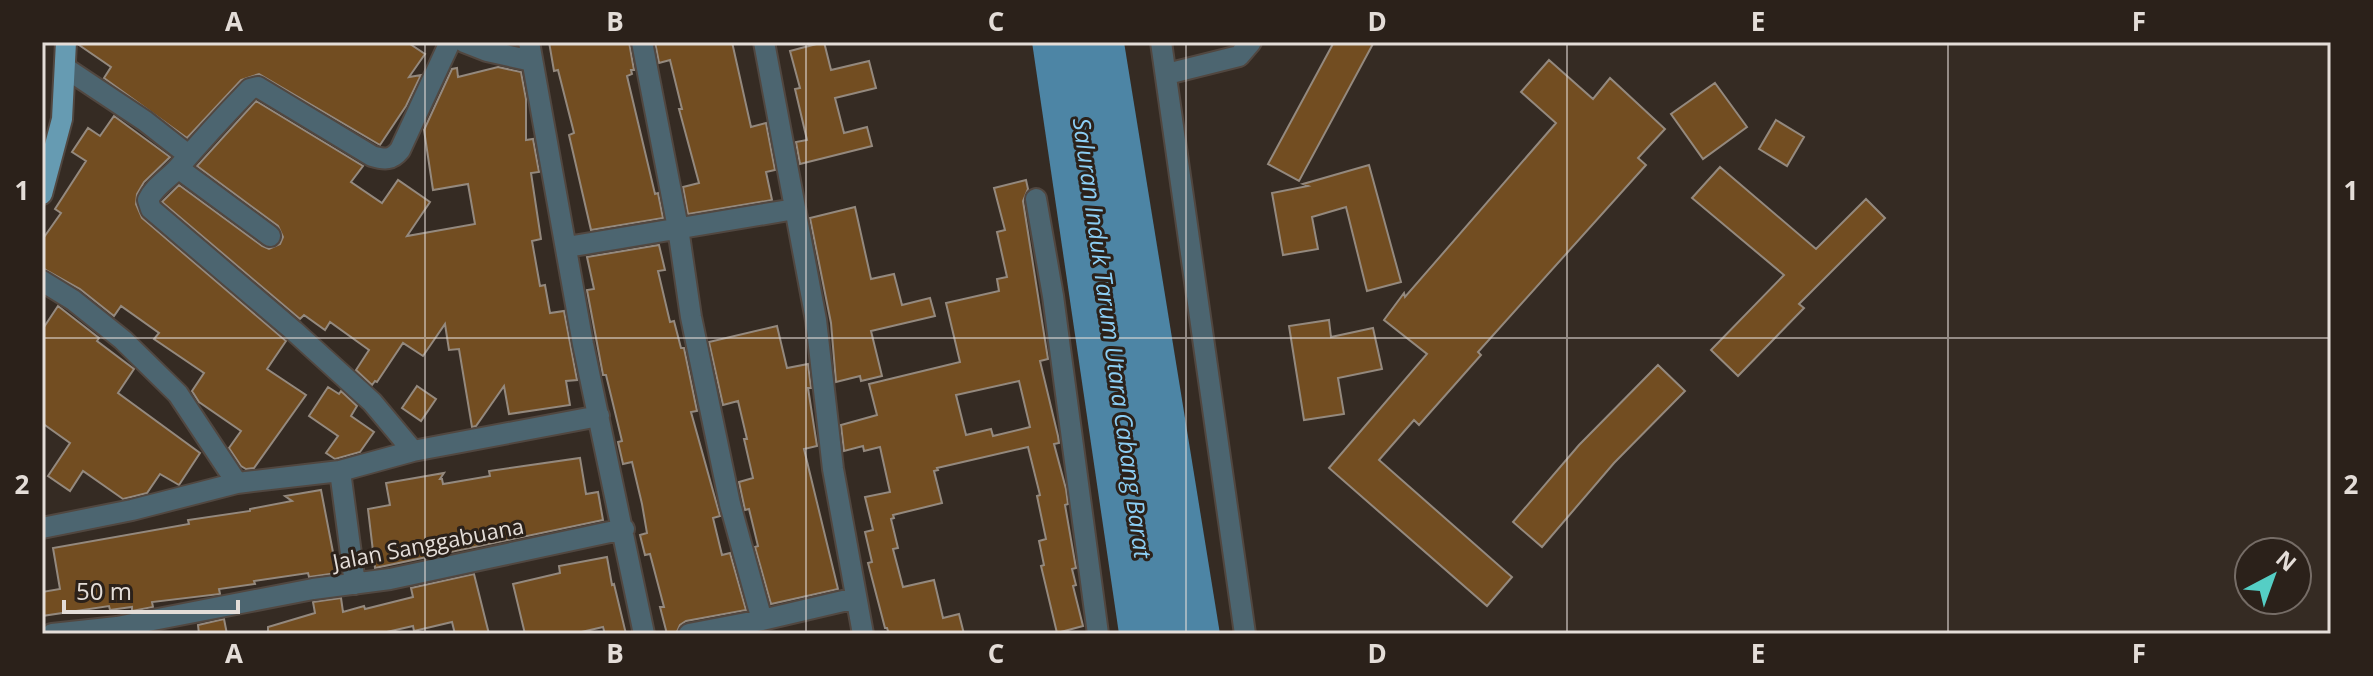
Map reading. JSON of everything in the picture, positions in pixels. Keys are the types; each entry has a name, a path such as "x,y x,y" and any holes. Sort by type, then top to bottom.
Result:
{"main road":[{"path":"45,188 62,119 66,42"}],"street":[{"path":"413,451 372,402 271,310 151,209 148,200 250,89 258,87 372,156 394,158 450,42"},
{"path":"464,42 487,51 531,51 599,416 644,634"},
{"path":"642,42 678,228 691,317 730,504 762,620"},
{"path":"764,42 816,320 833,469 863,634"},
{"path":"1161,42 1245,634"},
{"path":"1167,74 1239,56 1251,42"},
{"path":"67,69 145,121 182,161 270,236"},
{"path":"1036,199 1053,296 1098,634"},
{"path":"567,247 795,209"},
{"path":"42,281 73,300 123,340 178,394 237,483"},
{"path":"42,528 132,510 237,483 340,471 413,451 599,416"},
{"path":"340,471 355,584"},
{"name":"Jalan Sanggabuana","path":"52,634 118,630 624,529"},
{"path":"689,634 856,598"}],"water":[{"name":"Saluran Induk Tarum Utara Cabang Barat","path":"1032,42 1124,42 1220,634 1119,634"}],"building":[{"path":"79,42 407,42 425,54 409,77 421,75 406,106 380,145 259,74 241,80 187,138 104,78 111,67"},
{"path":"549,42 629,42 634,70 627,76 663,218 591,230 569,135 574,133 558,70 554,71"},
{"path":"655,42 732,42 751,127 766,123 775,170 766,172 772,200 688,214 683,187 699,183 679,109 682,109 670,60 659,63"},
{"path":"824,42 831,70 869,61 876,88 835,98 844,133 867,127 872,146 800,164 796,142 807,140 795,89 800,88 790,51"},
{"path":"1334,42 1374,42 1299,181 1268,164"},
{"path":"1549,60 1593,99 1610,78 1665,129 1638,158 1646,165 1478,352 1481,355 1419,425 1414,420 1379,460 1512,577 1487,606 1329,468 1427,354 1384,320 1404,293 1405,297 1556,123 1521,92"},
{"path":"498,67 521,72 526,99 526,140 533,139 539,172 531,173 541,239 532,241 540,286 545,285 550,313 564,311 577,380 566,381 570,405 509,414 504,386 476,426 472,427 459,349 449,350 445,324 423,356 403,343 372,385 356,370 369,350 330,322 325,330 304,315 300,319 162,202 179,185 262,246 269,249 280,244 283,237 278,226 197,166 256,101 363,166 351,182 382,203 398,180 430,202 407,236 475,224 468,184 433,190 424,130 452,69 457,68 458,77"},
{"path":"1715,83 1747,127 1703,159 1671,114"},
{"path":"114,116 170,157 144,182 137,194 136,204 142,218 286,341 267,369 306,395 254,468 241,466 229,448 241,431 199,402 192,391 204,373 154,339 159,333 121,306 114,316 80,289 42,268 42,240 61,213 55,209 86,161 72,152 88,128 100,136"},
{"path":"1776,120 1804,137 1787,166 1759,149"},
{"path":"1369,165 1401,282 1367,291 1346,207 1312,217 1318,249 1283,255 1272,193 1308,186 1303,184"},
{"path":"1720,167 1816,249 1866,199 1885,218 1799,304 1804,308 1738,376 1711,350 1784,275 1692,198"},
{"path":"1026,180 1028,189 1023,201 1048,359 1040,361 1058,436 1059,443 1054,444 1066,489 1068,504 1065,505 1076,568 1072,569 1076,585 1073,586 1083,626 1057,633 1041,566 1044,565 1039,541 1046,539 1037,496 1040,495 1028,447 937,468 934,471 942,503 893,515 891,519 898,548 893,549 903,587 934,580 943,618 959,614 964,634 889,634 868,563 872,562 865,532 873,530 865,497 890,492 880,447 864,451 863,446 844,451 841,425 877,415 869,384 960,362 946,303 999,291 997,279 1007,277 997,232 1005,230 994,188","holes":["1019,381 1030,427 993,436 991,429 966,435 956,395"]},
{"path":"855,207 871,279 894,274 902,305 930,298 935,316 871,331 882,376 861,381 860,376 836,382 831,323 810,218"},
{"path":"659,245 665,270 658,271 670,322 674,321 681,348 684,348 697,411 691,412 720,516 713,518 722,555 730,553 746,610 686,621 676,634 667,634 660,607 664,607 650,554 645,555 640,535 647,533 642,504 632,462 623,464 618,442 622,441 606,375 603,375 587,290 594,289 587,257"},
{"path":"58,306 134,369 118,393 200,453 179,485 160,474 147,493 123,499 83,471 70,491 48,476 70,443 42,423 42,330"},
{"path":"1329,320 1331,337 1373,328 1382,369 1338,378 1344,414 1304,420 1289,326"},
{"path":"777,326 787,368 808,364 811,388 808,388 817,446 804,449 838,589 771,604 755,547 758,546 749,509 745,510 739,482 753,478 744,439 747,439 738,401 723,405 709,342"},
{"path":"1658,365 1685,391 1614,463 1542,547 1513,522 1579,445"},
{"path":"417,386 436,399 421,421 402,408"},
{"path":"328,387 339,394 341,391 357,406 351,416 374,432 360,452 335,459 326,453 338,436 309,416"},
{"path":"580,458 586,494 598,492 603,520 375,568 368,509 390,505 386,483 444,473 440,479 443,484 490,476 489,471"},
{"path":"321,490 337,573 309,577 308,573 254,581 255,584 219,589 220,594 152,602 153,607 132,611 132,607 110,610 109,606 42,616 42,592 60,589 53,548 189,524 188,520 250,511 292,501 285,496"},
{"path":"607,557 626,634 605,634 603,627 573,634 525,634 513,584 560,573 559,566"},
{"path":"474,574 489,634 455,634 452,622 414,631 413,626 378,634 268,634 268,627 315,613 313,602 341,598 343,612 364,606 365,609 413,597 411,588"},
{"path":"224,619 227,634 199,634 198,625"}]}
